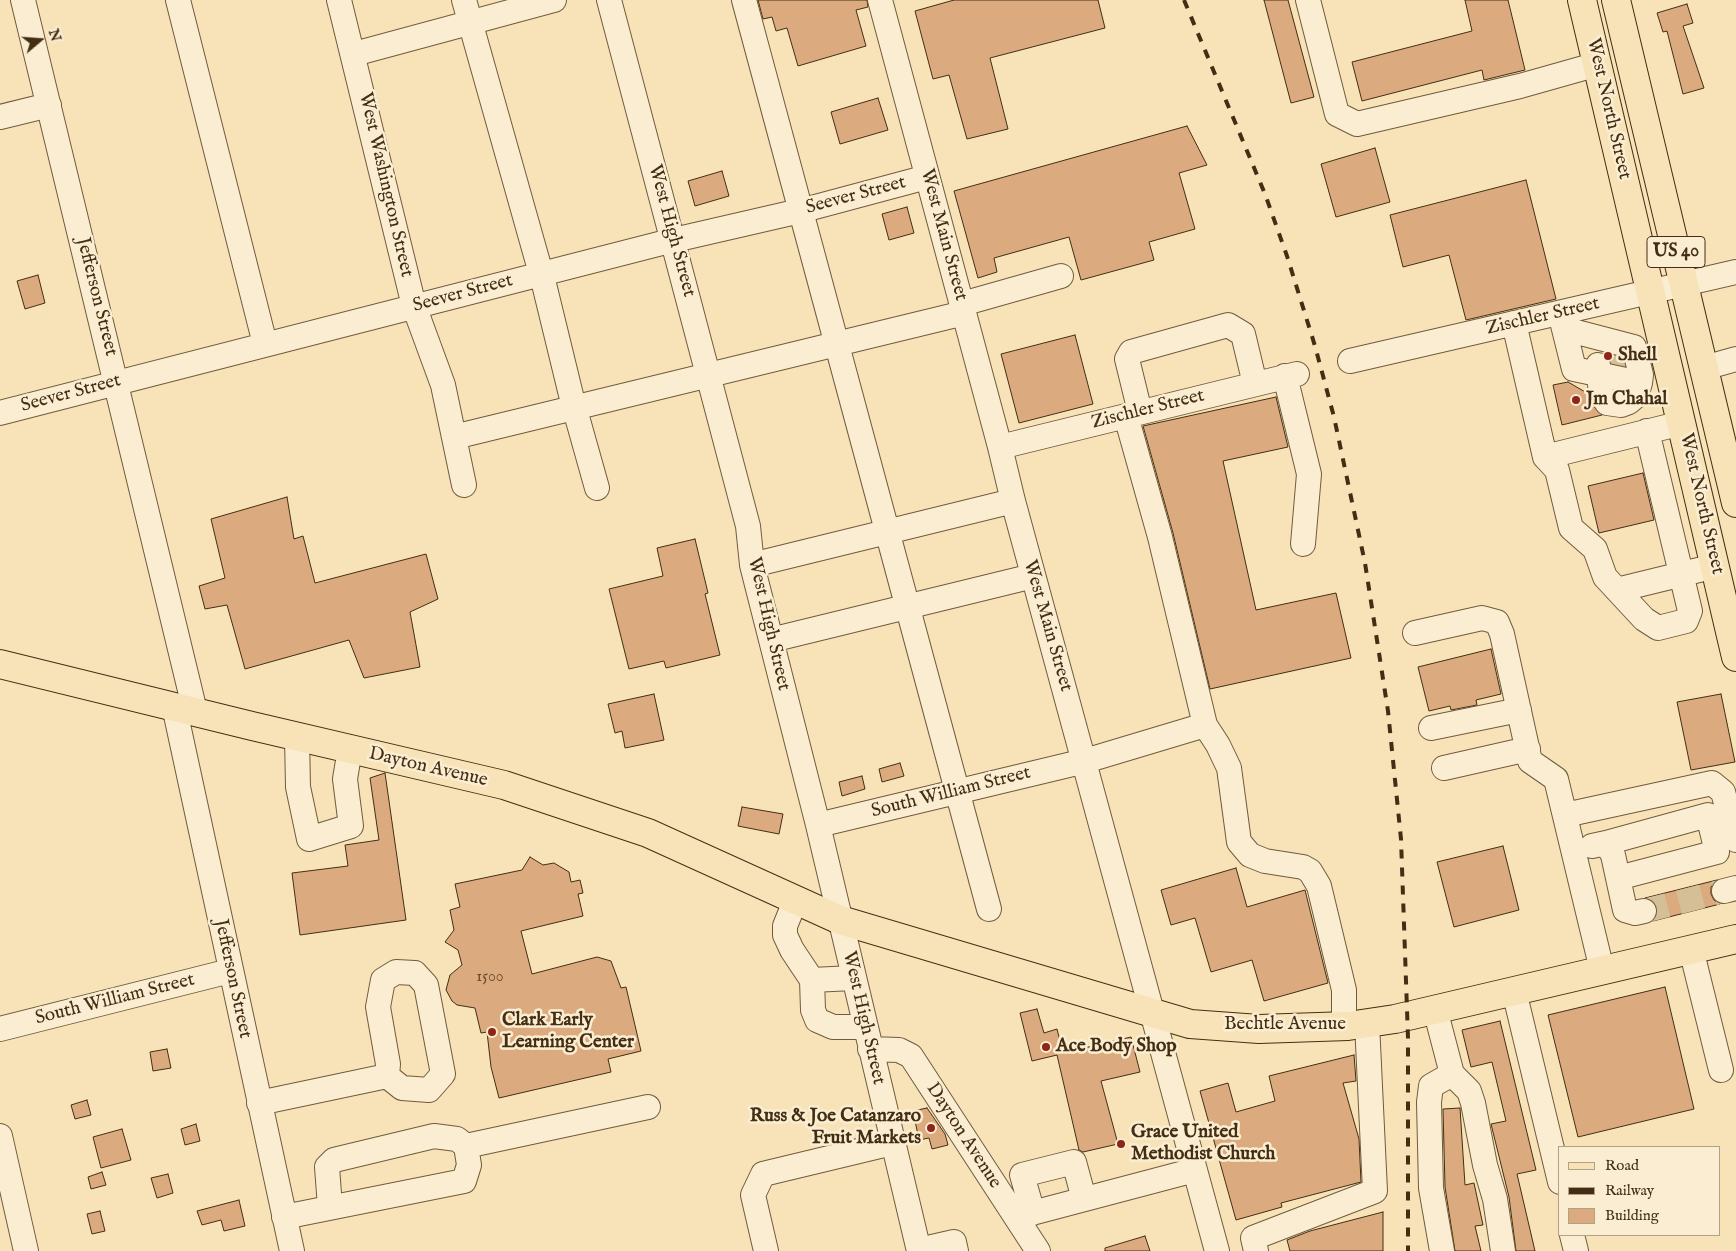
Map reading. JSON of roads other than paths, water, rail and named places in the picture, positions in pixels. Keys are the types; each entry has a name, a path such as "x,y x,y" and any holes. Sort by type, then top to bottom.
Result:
{"main road":[{"name":"West North Street","path":"1582,0 1652,292 1736,657"},
{"name":"West North Street","path":"1616,0 1704,368 1729,442 1736,503"},
{"name":"Dayton Avenue","path":"0,664 504,786 648,833 840,920"},
{"name":"Bechtle Avenue","path":"840,920 1190,1024 1259,1029 1355,1025 1435,1009 1736,939"}],"street":[{"name":"Jefferson Street","path":"23,0 116,383 185,709 230,971 292,1251"},
{"path":"178,0 265,344"},
{"name":"West Washington Street","path":"339,0 354,54 414,306 444,385 464,485"},
{"path":"354,54 467,10 554,0"},
{"name":"West High Street","path":"609,0 674,240 748,526 752,565 818,825 919,1251"},
{"path":"744,0 800,212 838,343 959,791 988,909"},
{"name":"West Main Street","path":"880,0 1000,447 1013,502 1154,1013 1217,1251"},
{"path":"1308,0 1337,114 1357,124 1520,86 1598,64"},
{"path":"467,10 597,488"},
{"path":"0,118 49,105"},
{"name":"Seever Street","path":"0,413 674,240 800,212 927,178"},
{"name":"Zischler Street","path":"1350,360 1514,323 1563,321 1652,292 1736,272"},
{"path":"454,437 838,343 963,309 1062,276"},
{"path":"1563,321 1574,369 1613,362 1670,369"},
{"path":"1563,321 1613,362"},
{"path":"1514,323 1545,457 1557,470 1571,528 1595,549 1605,577 1644,619 1658,628 1686,621 1690,611 1647,431"},
{"path":"1255,384 1243,334 1235,327 1228,325 1131,352 1127,360 1133,414 1160,537 1205,725 1218,745 1229,768 1239,842 1250,855 1265,861 1303,867 1310,871 1319,886 1344,990 1355,1025 1375,1191 1253,1238 1256,1251"},
{"path":"1704,368 1736,359"},
{"name":"Zischler Street","path":"1000,447 1291,375 1309,474 1303,544"},
{"path":"1545,457 1682,423"},
{"path":"752,565 1013,502"},
{"path":"1618,590 1680,568 1715,566"},
{"path":"771,640 909,608 1033,576"},
{"path":"1415,633 1482,618 1497,622 1502,634 1530,761 1556,779 1602,970"},
{"path":"1431,728 1519,710"},
{"name":"South William Street","path":"818,825 1085,761 1205,725"},
{"path":"297,737 298,787 309,839 351,826 345,779 350,749"},
{"path":"1444,768 1528,749"},
{"path":"1565,815 1712,783 1724,792 1736,840"},
{"path":"1574,852 1708,815 1717,852 1618,878"},
{"path":"1606,843 1613,854 1625,910 1635,913 1644,911"},
{"path":"796,900 785,926 785,935 792,950 812,980 853,978"},
{"path":"1691,949 1721,1070"},
{"name":"South William Street","path":"0,1029 230,971"},
{"path":"396,972 415,973 426,985 443,1074 429,1090 402,1088 387,1076 388,1064 378,1007 383,980 396,972"},
{"name":"Dayton Avenue","path":"812,980 814,1010 818,1020 911,1056 1025,1215 1038,1251"},
{"path":"1514,991 1558,1174"},
{"path":"1435,1009 1452,1074 1469,1091 1473,1103 1485,1165 1495,1199 1503,1251"},
{"path":"1442,1251 1431,1188 1429,1102 1431,1086 1452,1074"},
{"path":"259,1103 387,1076"},
{"path":"466,1146 648,1107"},
{"path":"0,1136 26,1251"},
{"path":"284,1217 464,1182 469,1165 466,1146 457,1139 434,1136 334,1160 327,1167 330,1207"},
{"path":"766,1251 753,1195 763,1174 892,1143"},
{"path":"1084,1199 1074,1162 1022,1175 1025,1215 1196,1170"},
{"path":"1572,1236 1576,1251"},
{"path":"919,1251 954,1242 956,1251"}],"tunnel":[{"path":"1615,350 1619,372"},
{"path":"1644,911 1724,891"}],"railway":[{"path":"1184,0 1265,194 1287,256 1315,346 1334,417 1365,563 1388,711 1401,839 1408,1038 1408,1251"}],"place":[{"name":"Shell","path":"1608,356"},
{"name":"Jm Chahal","path":"1576,400"},
{"name":"Clark Early Learning Center","path":"492,1032"},
{"name":"Ace Body Shop","path":"1046,1047"},
{"name":"Russ & Joe Catanzaro Fruit Markets","path":"931,1128"},
{"name":"Grace United Methodist Church","path":"1121,1144"}]}
